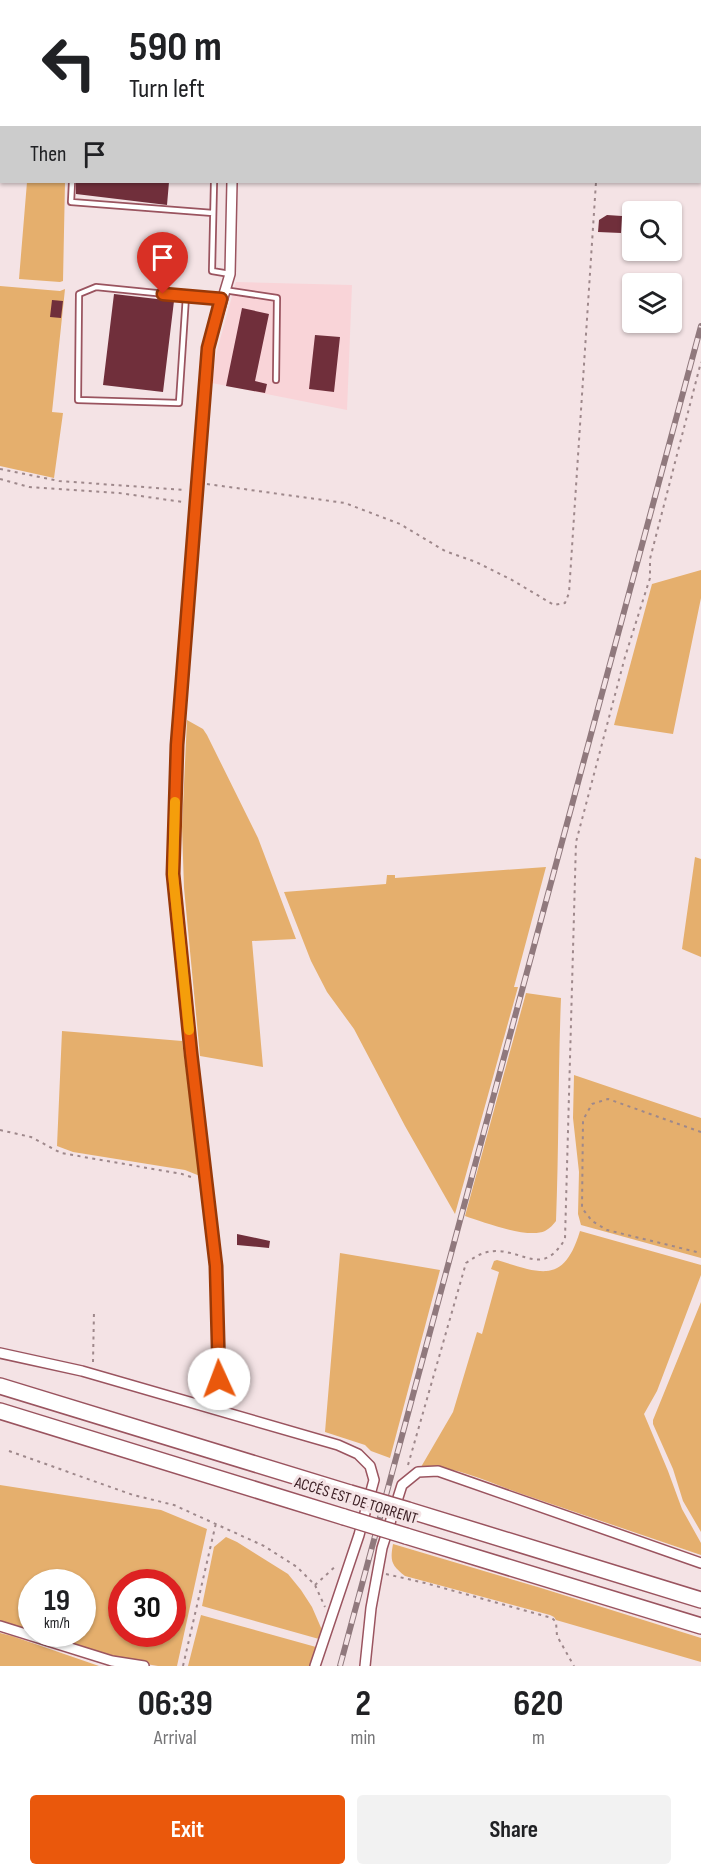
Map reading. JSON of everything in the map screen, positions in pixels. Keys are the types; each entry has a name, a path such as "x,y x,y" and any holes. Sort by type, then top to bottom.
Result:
{"main road":[{"name":"ACCÉS EST DE TORRENT","path":"0,1386 701,1600"},
{"name":"ACCÉS EST DE TORRENT","path":"0,1411 701,1626"}],"street":[{"path":"218,1409 216,1266 173,874 177,745 208,348 230,274 232,183"},
{"path":"0,1353 92,1374 218,1409 338,1445 358,1454 370,1466 374,1480 315,1666"},
{"path":"0,1416 36,1422"},
{"path":"365,1666 371,1608 382,1548 402,1485 417,1472 438,1471 701,1563"},
{"path":"0,1626 112,1661 144,1666"}],"lane":[{"path":"72,183 71,202 213,213"},
{"path":"214,183 212,271 230,274"},
{"path":"186,296 179,403 78,400 80,294 96,287 186,296 223,295 277,298 276,380"}],"path":[{"path":"0,470 59,481 198,487 345,503 400,524 446,551 476,562 512,580 554,605 565,603 570,593 596,183"},
{"path":"402,1485 466,1263 477,1254 499,1251 530,1260 546,1258 558,1250 565,1239 576,842 625,657 650,578 650,559 701,362"},
{"path":"0,479 29,487 119,493 183,502"},
{"path":"701,1132 608,1099 592,1104 583,1120 582,1208 592,1221 607,1230 701,1252"},
{"path":"0,1130 31,1137 61,1153 182,1174 206,1181"},
{"path":"92,1374 94,1311"},
{"path":"9,1451 133,1495 174,1505 264,1546 297,1567 315,1586 331,1620"},
{"path":"183,1666 216,1523"},
{"path":"315,1586 354,1549"},
{"path":"378,1572 552,1618 556,1622 557,1636 574,1666"}],"shaded area":[{"path":"27,183 65,183 63,281 19,279"},
{"path":"236,282 352,285 347,410 212,383 216,354"},
{"path":"0,286 60,291 65,289 52,412 63,413 54,478 0,466"},
{"path":"701,570 701,598 673,734 614,725 652,584"},
{"path":"187,720 203,729 207,735 258,838 296,939 252,941 263,1067 200,1056 184,888 182,827"},
{"path":"695,857 701,859 701,957 682,949"},
{"path":"546,867 514,987 518,987 455,1214 354,1029 327,992 311,961 284,892 386,884 387,875 395,875 395,878"},
{"path":"526,993 561,998 556,1221 547,1230 537,1233 505,1229 465,1216"},
{"path":"62,1031 182,1041 200,1176 185,1170 73,1152 57,1146"},
{"path":"574,1075 701,1118 701,1258 581,1225 578,1214 579,1172 573,1118"},
{"path":"580,1231 701,1265 701,1275 657,1391 644,1414 682,1509 701,1543 701,1555 460,1472 421,1467 453,1412 477,1332 482,1334 499,1272 491,1269 494,1261 527,1269 549,1271 559,1267 567,1260"},
{"path":"340,1253 440,1270 390,1458 371,1451 365,1445 325,1432"},
{"path":"701,1302 701,1532 683,1501 653,1420"},
{"path":"0,1485 161,1510 207,1529 186,1625 186,1569 108,1569 108,1647 181,1647 177,1666 140,1663 82,1647 96,1647 96,1569 18,1569 18,1628 0,1622"},
{"path":"226,1537 288,1574 312,1607 322,1630 319,1639 202,1606 214,1547"},
{"path":"393,1544 701,1638 701,1662 556,1620 550,1615 405,1576 393,1562"},
{"path":"201,1615 316,1647 310,1666 188,1666"},
{"path":"0,1633 18,1638 18,1647 44,1647 99,1666 0,1666"}],"building":[{"path":"76,183 169,183 167,205 76,194"},
{"path":"607,215 622,216 621,233 598,232 599,220"},
{"path":"114,294 174,301 163,392 103,385"},
{"path":"52,300 63,301 61,318 50,317"},
{"path":"242,308 269,314 255,381 267,384 265,393 226,386"},
{"path":"315,335 340,337 334,392 309,389"},
{"path":"237,1234 270,1241 269,1248 237,1245"}],"railway":[{"path":"340,1666 701,326"}],"slow traffic":[{"path":"175,802 173,874 189,1030"}],"route":[{"path":"163,294 221,299 208,348 177,745 173,874 216,1266 219,1379"}]}
